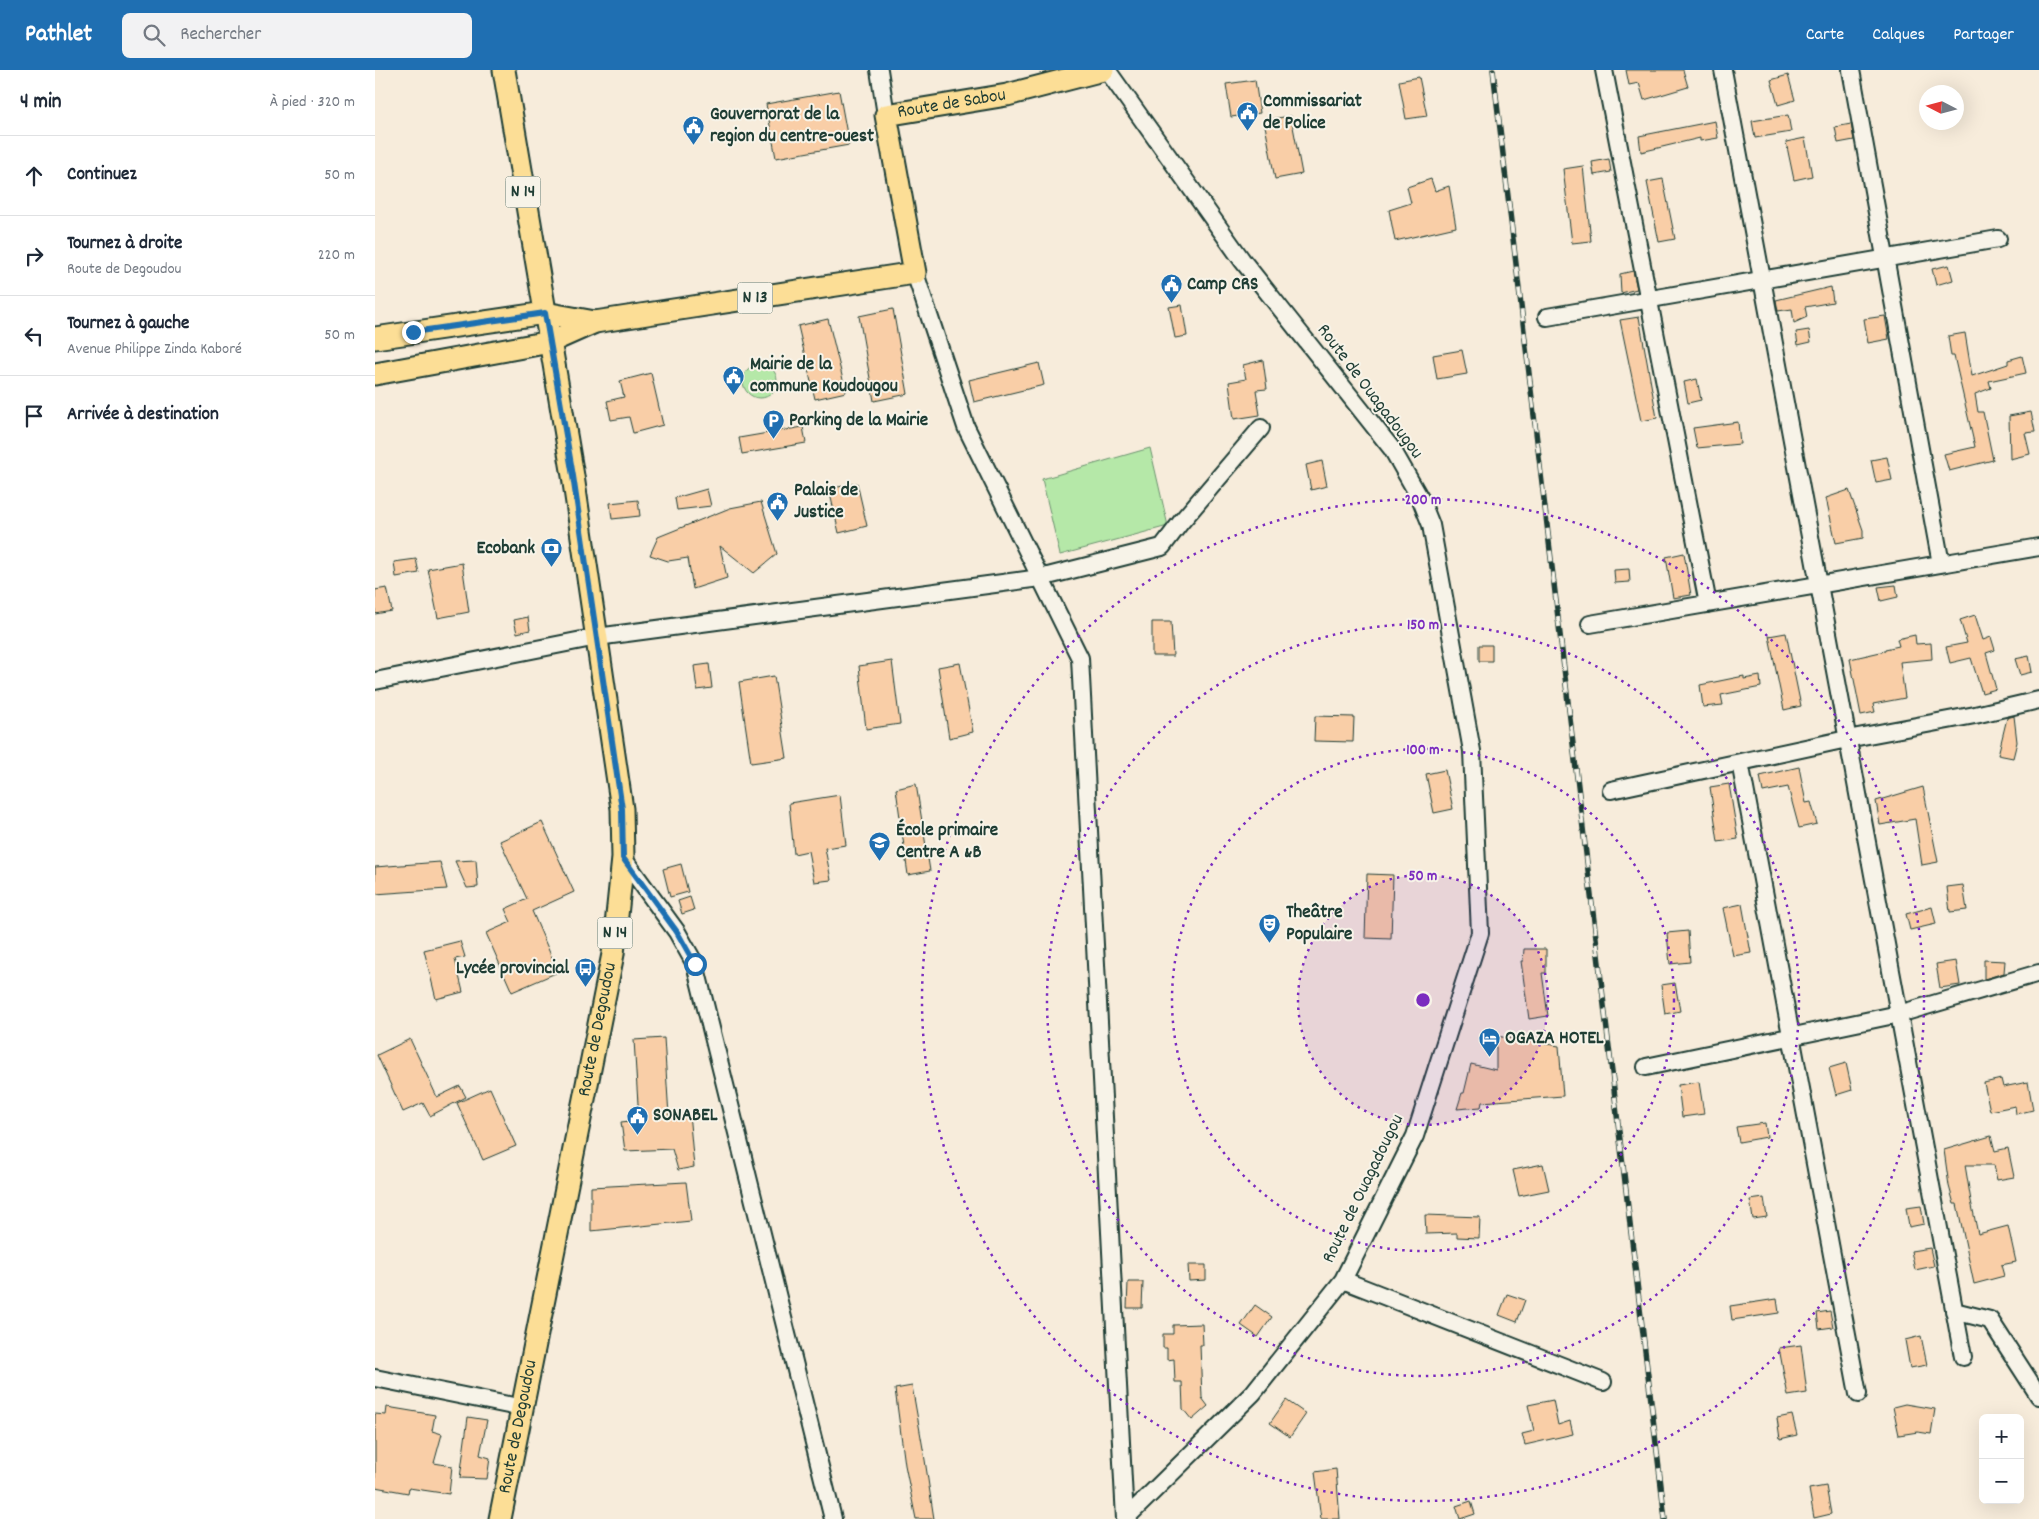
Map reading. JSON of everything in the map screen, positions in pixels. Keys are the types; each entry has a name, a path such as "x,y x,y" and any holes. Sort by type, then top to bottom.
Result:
{"main road":[{"name":"N 14","path":"504,70 547,328"},
{"name":"Route de Sabou","path":"886,116 1007,95 1103,70"},
{"path":"886,116 915,273"},
{"name":"N 13","path":"375,338 547,328 915,273"},
{"name":"N 13","path":"375,374 547,328 595,322"},
{"name":"Route de Degoudou","path":"500,1519 613,954 623,858 622,809 597,637 547,328"}],"street":[{"path":"879,70 886,116"},
{"name":"Route de Ouagadougou","path":"1107,70 1242,260 1392,449 1421,500 1431,525 1472,750 1480,933 1415,1136 1343,1280 1253,1393 1125,1519"},
{"path":"1604,70 1708,604"},
{"path":"1723,70 1963,1357"},
{"path":"1851,70 1941,564"},
{"path":"1547,317 1999,239"},
{"path":"915,273 966,427 1080,658 1125,1519"},
{"path":"375,681 597,637 1040,578 1162,547 1261,428"},
{"path":"1590,624 2039,547"},
{"path":"1611,790 1847,739 1975,715 2039,700"},
{"path":"1740,762 1858,1394"},
{"path":"623,858 677,932 695,964 833,1519"},
{"path":"1646,1067 1899,1014 2039,973"},
{"path":"1343,1280 1603,1382"},
{"path":"1954,1311 1991,1320 2039,1396"},
{"path":"375,1378 523,1408"}],"green space":[{"path":"760,364 767,365 772,369 776,374 776,388 772,393 767,397 760,398 753,397 748,393 744,388 743,381 744,374 748,369 753,365"},
{"path":"1150,448 1168,526 1060,555 1042,479"}],"building":[{"path":"1626,70 1683,70 1688,87 1644,100 1639,83 1629,85"},
{"path":"1788,75 1795,100 1778,105 1771,80"},
{"path":"1419,77 1427,116 1406,119 1399,81"},
{"path":"1255,80 1260,113 1231,117 1226,84"},
{"path":"839,91 849,145 776,158 766,104"},
{"path":"1788,115 1791,132 1755,138 1752,121"},
{"path":"1291,116 1302,174 1275,179 1264,120"},
{"path":"1715,121 1718,138 1700,141 1700,138 1641,152 1639,136"},
{"path":"1851,124 1854,140 1838,143 1835,127"},
{"path":"1805,138 1812,176 1794,180 1786,142"},
{"path":"1609,159 1611,172 1594,175 1592,162"},
{"path":"1583,166 1591,241 1572,243 1563,169"},
{"path":"1431,179 1435,191 1449,186 1456,227 1395,241 1389,210 1411,203 1407,187"},
{"path":"1663,179 1675,239 1659,242 1647,182"},
{"path":"1949,265 1953,280 1936,285 1932,269"},
{"path":"1633,271 1637,289 1621,293 1620,274"},
{"path":"1831,287 1833,302 1805,307 1807,317 1794,323 1792,309 1778,311 1776,300"},
{"path":"1182,305 1187,336 1175,338 1169,307"},
{"path":"893,309 908,394 874,401 859,316"},
{"path":"1885,316 1889,339 1868,343 1864,319"},
{"path":"1639,317 1657,418 1641,421 1620,320"},
{"path":"828,319 846,392 815,399 798,326"},
{"path":"1809,330 1811,342 1798,345 1796,332"},
{"path":"1965,333 1972,376 2008,364 2008,360 2022,356 2026,373 1989,381 1991,388 1975,394 1978,412 1983,412 1993,460 1949,471 1944,454 1975,447 1954,356 1951,356 1948,336"},
{"path":"1462,350 1467,374 1437,379 1433,355"},
{"path":"1263,360 1267,389 1256,390 1260,415 1234,419 1229,382 1246,379 1243,365"},
{"path":"1039,363 1044,385 974,402 969,380"},
{"path":"651,373 663,425 633,433 629,417 611,420 607,401 624,397 620,381"},
{"path":"1697,379 1701,400 1688,403 1684,382"},
{"path":"2031,412 2035,432 2025,433 2030,454 2010,459 2009,416"},
{"path":"1738,422 1740,444 1697,448 1693,428"},
{"name":"Parking de la Mairie","path":"803,427 806,443 742,454 739,438"},
{"path":"1887,457 1892,480 1876,483 1871,460"},
{"path":"1322,461 1327,486 1311,490 1306,465"},
{"path":"857,483 867,526 839,533 829,489"},
{"path":"707,489 711,506 677,510 675,498"},
{"path":"1849,490 1863,530 1863,538 1836,543 1826,498"},
{"path":"638,500 640,516 612,519 610,503"},
{"path":"761,502 777,554 754,573 720,546 727,578 693,589 688,558 668,561 650,555 658,537 730,508"},
{"path":"1684,553 1691,595 1673,598 1666,557"},
{"path":"416,559 419,573 396,577 394,562"},
{"path":"462,563 469,612 438,618 428,569"},
{"path":"1629,569 1630,582 1615,583 1614,570"},
{"path":"1896,585 1898,597 1881,601 1878,587"},
{"path":"387,588 392,611 375,614 375,590"},
{"path":"1975,615 1983,640 1991,637 1995,650 1986,653 1996,689 1982,693 1971,658 1950,663 1946,647 1967,643 1960,620"},
{"path":"528,617 530,630 517,633 514,620"},
{"path":"1152,622 1171,622 1173,656 1152,656"},
{"path":"1786,633 1801,706 1784,710 1769,636"},
{"path":"1915,635 1916,644 1931,643 1932,659 1900,662 1905,698 1873,704 1875,712 1861,715 1850,659 1899,646 1897,639"},
{"path":"1479,645 1492,645 1492,661 1479,661"},
{"path":"2029,656 2032,672 2020,675 2015,659"},
{"path":"892,661 900,724 866,729 859,666"},
{"path":"960,663 973,732 949,738 938,667"},
{"path":"709,664 712,688 697,690 694,666"},
{"path":"774,676 787,758 751,763 739,682"},
{"path":"1744,676 1744,679 1760,676 1761,687 1721,695 1723,705 1703,707 1700,685"},
{"path":"1315,716 1354,717 1353,742 1314,741"},
{"path":"2014,716 2017,742 2013,758 1998,755 2007,718"},
{"path":"1799,767 1806,803 1811,802 1817,824 1799,828 1788,787 1763,792 1760,776"},
{"path":"1445,770 1453,809 1434,813 1426,774"},
{"path":"916,784 930,871 908,875 896,789"},
{"path":"1729,784 1738,839 1718,842 1710,787"},
{"path":"1923,787 1938,862 1922,865 1915,819 1880,825 1876,801"},
{"path":"840,795 846,845 825,848 831,880 814,882 808,851 794,854 789,803"},
{"path":"542,822 574,892 532,911 558,972 512,992 486,933 511,922 505,909 527,899 500,841"},
{"path":"476,860 478,887 467,888 455,861"},
{"path":"440,862 447,889 375,894 375,867"},
{"path":"681,864 688,892 670,897 663,869"},
{"path":"1367,874 1393,875 1391,939 1365,938"},
{"path":"1963,885 1967,910 1950,912 1947,887"},
{"path":"690,897 694,910 682,914 678,901"},
{"path":"1742,904 1751,953 1733,956 1723,908"},
{"path":"1932,907 1936,924 1910,930 1906,914"},
{"path":"1688,931 1690,962 1670,964 1667,933"},
{"path":"460,941 465,957 455,959 463,992 436,999 424,950"},
{"path":"1524,949 1546,949 1546,973 1542,973 1548,1016 1529,1019 1521,961 1523,961"},
{"path":"1984,960 2005,961 2004,973 1984,979"},
{"path":"1956,961 1960,985 1940,988 1936,964"},
{"path":"1675,983 1680,1011 1665,1014 1661,985"},
{"path":"1496,1036 1559,1046 1563,1096 1482,1102 1481,1107 1457,1109 1462,1093 1464,1093 1471,1064 1496,1070"},
{"path":"664,1038 669,1116 689,1113 694,1167 678,1170 672,1149 625,1151 621,1122 639,1120 634,1040"},
{"path":"410,1039 437,1097 460,1086 466,1097 430,1116 423,1103 403,1112 377,1055"},
{"path":"1846,1063 1852,1090 1836,1095 1829,1068"},
{"path":"2001,1079 2003,1087 2028,1082 2033,1110 2016,1114 2015,1106 1990,1111 1984,1083"},
{"path":"1699,1082 1704,1114 1682,1117 1678,1085"},
{"path":"490,1088 516,1146 483,1160 457,1103"},
{"path":"1765,1123 1767,1137 1739,1142 1736,1127"},
{"path":"1991,1136 1995,1151 2008,1148 2014,1177 1997,1180 1994,1165 1965,1165 1971,1201 1978,1234 2008,1226 2016,1262 2001,1265 2004,1276 1974,1284 1957,1204 1954,1204 1949,1186 1944,1150"},
{"path":"1543,1164 1549,1190 1519,1196 1513,1170"},
{"path":"686,1182 691,1221 591,1231 591,1187"},
{"path":"1764,1198 1767,1217 1753,1219 1750,1200"},
{"path":"1921,1206 1924,1224 1909,1227 1906,1208"},
{"path":"1425,1215 1480,1217 1479,1238 1457,1237 1457,1233 1426,1234"},
{"path":"1930,1248 1934,1266 1915,1270 1911,1251"},
{"path":"1188,1265 1206,1265 1206,1280 1189,1281"},
{"path":"1128,1282 1143,1282 1142,1308 1127,1308"},
{"path":"1507,1294 1525,1300 1517,1322 1499,1315"},
{"path":"1777,1299 1779,1313 1732,1320 1730,1306"},
{"path":"1255,1305 1272,1317 1258,1337 1241,1325"},
{"path":"1830,1311 1833,1327 1819,1329 1817,1313"},
{"path":"1202,1324 1203,1345 1200,1345 1202,1398 1208,1406 1192,1420 1183,1409 1182,1382 1175,1382 1174,1359 1167,1360 1167,1348 1163,1348 1163,1334 1173,1334 1173,1325"},
{"path":"1921,1336 1927,1365 1910,1368 1905,1340"},
{"path":"1801,1345 1807,1393 1788,1396 1779,1348"},
{"path":"912,1386 934,1519 916,1519 905,1465 895,1389"},
{"path":"1286,1400 1306,1414 1290,1437 1270,1423"},
{"path":"1553,1400 1558,1425 1570,1421 1573,1434 1525,1445 1522,1434 1534,1431 1528,1405"},
{"path":"1905,1404 1935,1409 1931,1434 1918,1432 1899,1435 1893,1407"},
{"path":"387,1407 435,1415 432,1431 442,1434 434,1463 452,1466 449,1494 409,1488 408,1493 375,1487 375,1414 386,1415"},
{"path":"1792,1415 1797,1435 1780,1439 1777,1418"},
{"path":"468,1417 487,1420 480,1455 490,1458 487,1479 460,1478"},
{"path":"1336,1469 1340,1519 1321,1519 1315,1472"},
{"path":"1826,1486 1831,1514 1814,1518 1809,1489"},
{"path":"1471,1501 1475,1514 1460,1519 1456,1506"}],"railway":[{"path":"1493,70 1665,1519"}],"place":[{"name":"Commissariat de Police","path":"1247,132"},
{"name":"Gouvernorat de la region du centre-ouest","path":"694,145"},
{"name":"Camp CRS","path":"1171,304"},
{"name":"Mairie de la commune Koudougou","path":"734,395"},
{"name":"Parking de la Mairie","path":"773,440"},
{"name":"Palais de Justice","path":"778,521"},
{"name":"Ecobank","path":"551,568"},
{"name":"École primaire Centre A &B","path":"880,861"},
{"name":"Theâtre Populaire","path":"1270,943"},
{"name":"Lycée provincial","path":"585,988"},
{"name":"OGAZA HOTEL","path":"1489,1058"},
{"name":"SONABEL","path":"637,1135"}],"route":[{"path":"413,332 545,313 573,476 622,809 623,858 677,932 695,964"}]}
